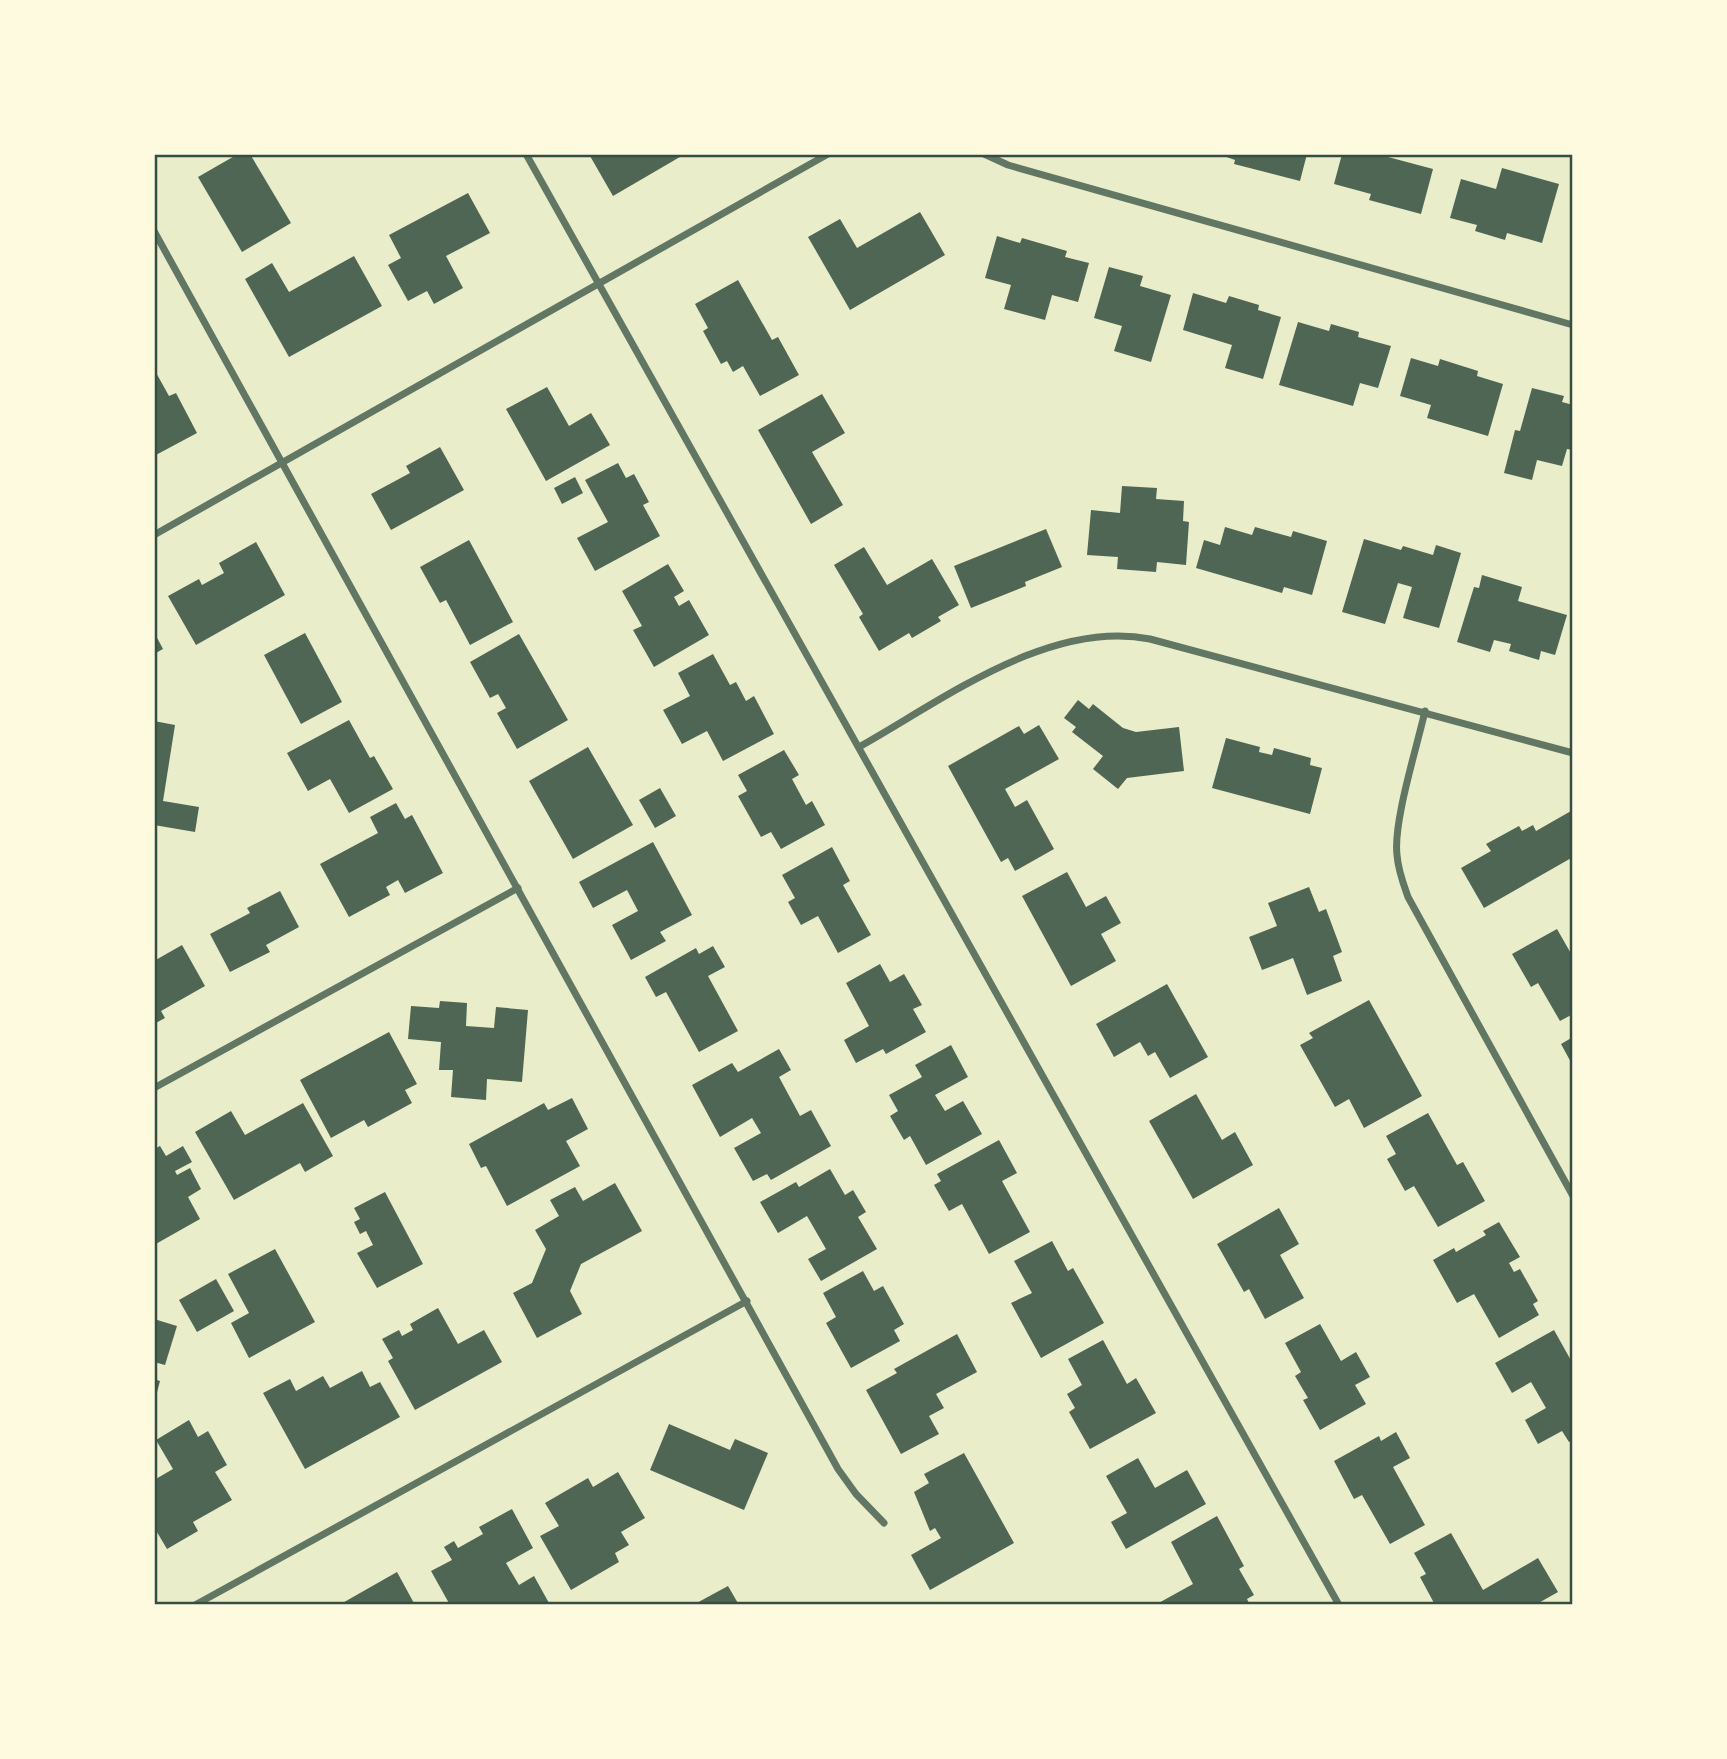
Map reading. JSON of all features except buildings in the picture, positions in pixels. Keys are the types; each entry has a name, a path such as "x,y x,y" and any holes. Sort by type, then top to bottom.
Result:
{"street":[{"path":"526,154 1339,1605"},
{"path":"154,535 828,154"},
{"path":"984,154 1007,165 1573,325"},
{"path":"154,231 838,1469 856,1494 884,1523"},
{"path":"859,747 1002,667 1048,646 1096,635 1150,639 1573,753"},
{"path":"1425,711 1398,831 1396,852 1401,877 1408,897 1573,1196"},
{"path":"154,1088 518,888"},
{"path":"195,1605 747,1301"}]}
